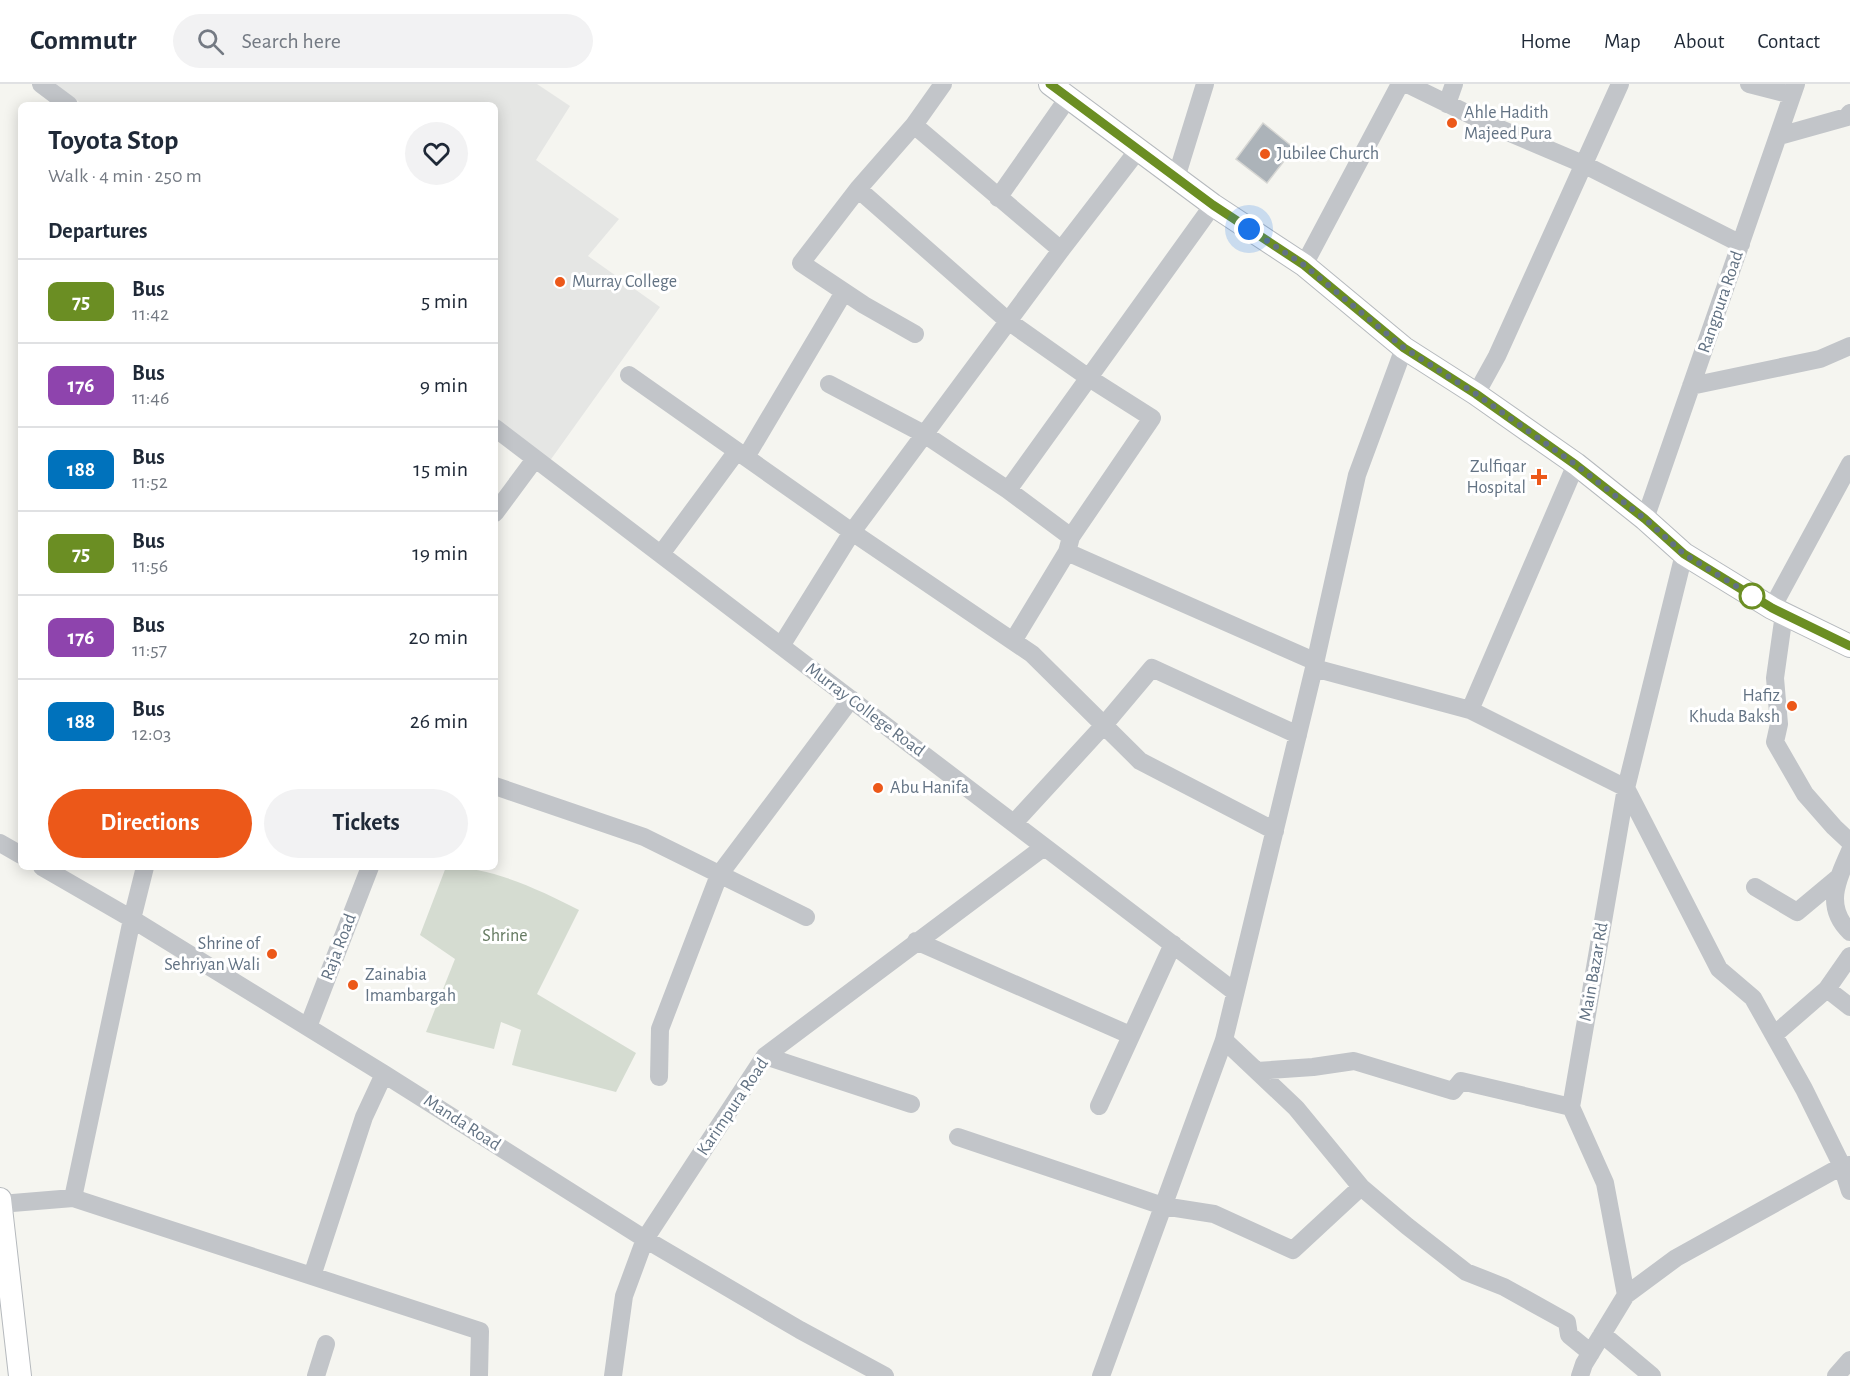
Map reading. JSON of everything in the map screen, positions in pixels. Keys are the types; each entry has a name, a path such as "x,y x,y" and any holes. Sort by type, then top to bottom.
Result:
{"main road":[{"path":"1050,84 1213,205 1304,265 1404,348 1476,394 1576,465 1645,519 1684,554 1778,611 1850,646"},
{"path":"0,1199 20,1376"},
{"path":"0,1293 10,1376"}],"street":[{"path":"41,84 65,102"},
{"path":"915,334 844,292 801,263 858,189 914,125 943,84"},
{"path":"1176,178 1205,84"},
{"path":"1304,265 1400,84"},
{"path":"1407,84 1491,125 1583,164 1742,244"},
{"path":"1447,104 1454,84"},
{"path":"1476,394 1497,356 1620,84"},
{"path":"1749,84 1794,90"},
{"name":"Rangpura Road","path":"1645,519 1794,90"},
{"path":"998,198 1068,98"},
{"path":"1779,136 1847,117 1850,113"},
{"path":"914,125 1061,250"},
{"path":"780,646 852,532 1138,150"},
{"path":"858,189 1008,321 1089,378 1152,418 1069,544 1013,641"},
{"path":"1008,490 1213,205"},
{"path":"661,554 742,454 844,292"},
{"path":"1692,387 1820,359 1850,346"},
{"path":"1101,1376 1224,1040 1298,735 1357,475 1404,348"},
{"path":"629,375 852,532 1032,654 1140,761 1275,831"},
{"path":"829,384 924,434 1008,490 1069,544 1314,664 1470,711 1626,788 1719,969 1753,998 1774,1035 1846,1166 1850,1191"},
{"name":"Murray College Road","path":"498,430 1235,992"},
{"path":"498,509 535,459"},
{"path":"1850,464 1778,611 1775,678 1779,724 1775,742 1805,794 1850,842"},
{"path":"1470,711 1576,465"},
{"name":"Main Bazar Rd","path":"1571,1107 1626,788 1684,554"},
{"path":"1014,824 1104,725 1152,668 1298,735"},
{"path":"659,1077 660,1029 719,875 851,699"},
{"path":"498,787 644,837 806,917"},
{"path":"0,843 18,853"},
{"name":"Karimpura Road","path":"613,1376 624,1296 645,1239 765,1056 1044,846"},
{"path":"1850,851 1839,877 1834,901 1839,918 1850,932"},
{"name":"Manda Road","path":"47,870 308,1027 645,1239 800,1330 885,1376"},
{"path":"73,1198 144,870"},
{"name":"Raja Road","path":"308,1027 369,870"},
{"path":"1755,887 1797,912 1839,877"},
{"path":"916,941 1130,1035"},
{"path":"1099,1106 1173,945"},
{"path":"1774,1035 1827,989 1850,956"},
{"path":"1827,989 1850,1007"},
{"path":"1224,1040 1296,1108 1361,1186 1467,1272 1503,1287 1567,1322 1569,1335 1591,1353"},
{"path":"765,1056 911,1104"},
{"path":"1257,1071 1313,1067 1353,1061 1453,1091 1461,1081 1571,1107 1605,1183 1626,1295"},
{"path":"312,1276 364,1117 384,1074"},
{"path":"958,1137 1163,1206 1214,1214 1293,1251 1361,1186"},
{"path":"1580,1376 1626,1295 1676,1258 1846,1166"},
{"path":"0,1204 73,1198 480,1331 478,1376"},
{"path":"1602,1334 1652,1376"},
{"path":"316,1376 326,1344"},
{"path":"1836,1376 1850,1360"}],"shaded area":[{"name":"Murray College","path":"56,84 537,84 570,106 536,160 619,219 588,256 660,307 549,462 498,423 498,102 79,102"}],"green space":[{"name":"Shrine","path":"445,870 474,870 497,875 531,887 579,910 537,994 636,1053 616,1092 512,1065 521,1030 501,1022 494,1049 426,1032 455,959 420,935"}],"building":[{"name":"Jubilee Church","path":"1263,123 1294,148 1267,183 1236,159"}],"bus line":[{"name":"75","path":"1050,84 1213,205 1304,265 1404,348 1476,394 1576,465 1645,519 1684,554 1772,608 1850,646"}],"place":[{"name":"Ahle Hadith Majeed Pura","path":"1452,123"},
{"name":"Jubilee Church","path":"1265,154"},
{"name":"Murray College","path":"560,282"},
{"name":"Zulfiqar Hospital","path":"1539,477"},
{"name":"Hafiz Khuda Baksh","path":"1792,706"},
{"name":"Abu Hanifa","path":"878,788"},
{"name":"Shrine of Sehriyan Wali","path":"272,954"},
{"name":"Zainabia Imambargah","path":"353,985"}],"route":[{"path":"1249,229 1304,265 1404,348 1476,394 1576,465 1645,519 1684,554 1754,597 1752,596"}]}
